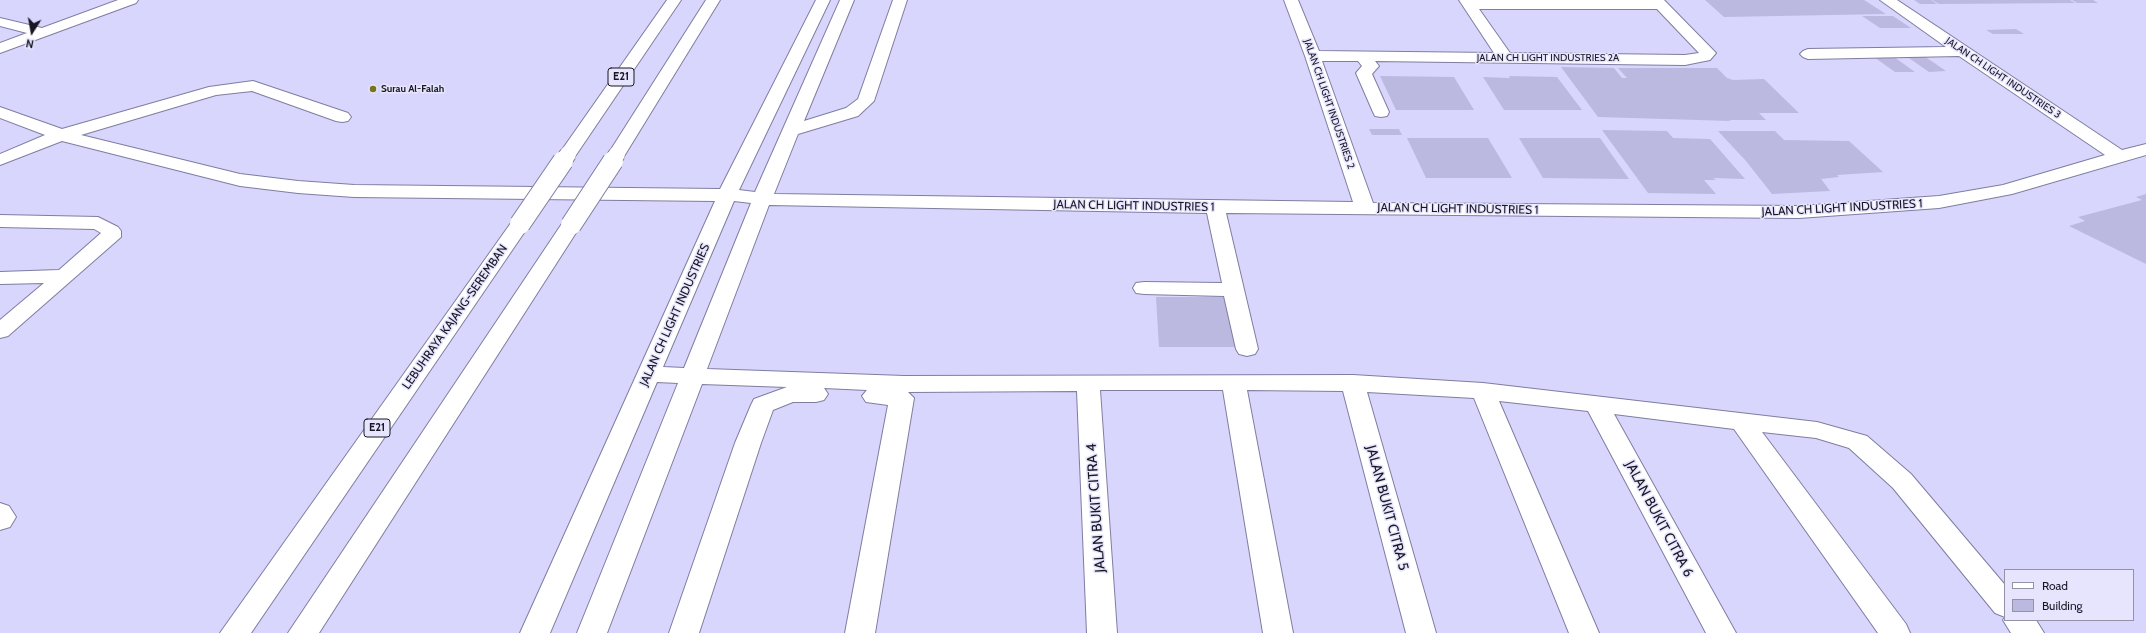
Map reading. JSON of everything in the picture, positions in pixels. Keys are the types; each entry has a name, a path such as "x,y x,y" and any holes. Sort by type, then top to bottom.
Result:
{"main road":[{"path":"0,48 131,0"},
{"name":"LEBUHRAYA KAJANG-SEREMBAN","path":"234,633 520,224 674,0"},
{"path":"303,633 617,154 713,0"},
{"name":"JALAN CH LIGHT INDUSTRIES","path":"535,633 728,195 823,0"},
{"path":"592,633 762,199 846,0"},
{"path":"791,131 852,112 866,101 900,0"},
{"name":"JALAN CH LIGHT INDUSTRIES 2","path":"1291,0 1313,56 1365,208"},
{"name":"JALAN CH LIGHT INDUSTRIES 3","path":"1887,0 2118,156"},
{"path":"88,2 111,7"},
{"path":"1467,2 1658,2"},
{"path":"1467,2 1505,58"},
{"name":"JALAN CH LIGHT INDUSTRIES 2A","path":"1313,56 1685,60 1704,57 1708,53 1658,2"},
{"path":"0,22 42,32"},
{"path":"1808,54 1964,51"},
{"path":"1363,57 1371,66 1364,73 1381,112"},
{"path":"0,160 61,135 215,90 253,86 342,117"},
{"name":"JALAN CH LIGHT INDUSTRIES 1","path":"0,112 61,135 240,180 298,187 354,191 728,195 762,199 1215,207 1799,212 1888,207 1939,202 2005,190 2146,149"},
{"path":"1215,207 1247,349"},
{"path":"0,221 98,223 106,226 111,231 112,237 0,331"},
{"path":"0,278 66,276"},
{"path":"1144,288 1234,290"},
{"path":"649,374 764,378 903,391"},
{"path":"684,633 748,443 763,405 766,392 764,378"},
{"path":"1234,382 1278,633"},
{"path":"763,405 790,394 849,394 1088,383 1353,383 1484,391 1817,430 1858,442 1902,481 2004,604"},
{"name":"JALAN BUKIT CITRA 4","path":"1088,383 1102,633"},
{"name":"JALAN BUKIT CITRA 5","path":"1353,383 1421,633"},
{"path":"860,633 893,440 903,391"},
{"path":"1484,391 1584,633"},
{"name":"JALAN BUKIT CITRA 6","path":"1597,405 1721,633"},
{"path":"1742,422 1895,633"},
{"path":"2019,621 2029,633"}],"building":[{"path":"1705,0 1864,0 1886,14 1724,17"},
{"path":"1914,0 1931,0 1937,4 1920,4"},
{"path":"1932,0 2070,0 2075,3 1939,4"},
{"path":"2072,0 2093,0 2098,3 2077,3"},
{"path":"1862,16 1893,16 1911,28 1880,28"},
{"path":"2016,29 2024,34 1993,34 1986,30"},
{"path":"1906,56 1924,56 1946,71 1929,72"},
{"path":"1874,57 1894,57 1915,72 1895,72"},
{"path":"1561,67 1614,68 1622,78 1627,78 1618,68 1717,68 1727,78 1733,80 1764,79 1799,113 1759,113 1766,120 1729,120 1731,121 1598,117"},
{"path":"1380,76 1454,77 1474,110 1396,110"},
{"path":"1509,76 1557,77 1582,110 1504,110 1483,77 1510,78"},
{"path":"1369,129 1399,129 1402,135 1372,135"},
{"path":"1602,130 1667,131 1673,138 1710,139 1745,179 1713,178 1716,180 1704,180 1716,194 1648,193"},
{"path":"1718,131 1775,131 1784,140 1849,141 1883,172 1837,175 1839,177 1821,179 1830,191 1772,194 1746,161"},
{"path":"1407,138 1488,138 1512,178 1426,178"},
{"path":"1519,138 1600,138 1629,179 1543,178"},
{"path":"2146,194 2146,264 2069,226 2085,221 2078,217 2142,200 2136,197"},
{"path":"1156,297 1233,297 1242,347 1159,347"}],"place":[{"name":"Surau Al-Falah","path":"373,89"}]}
